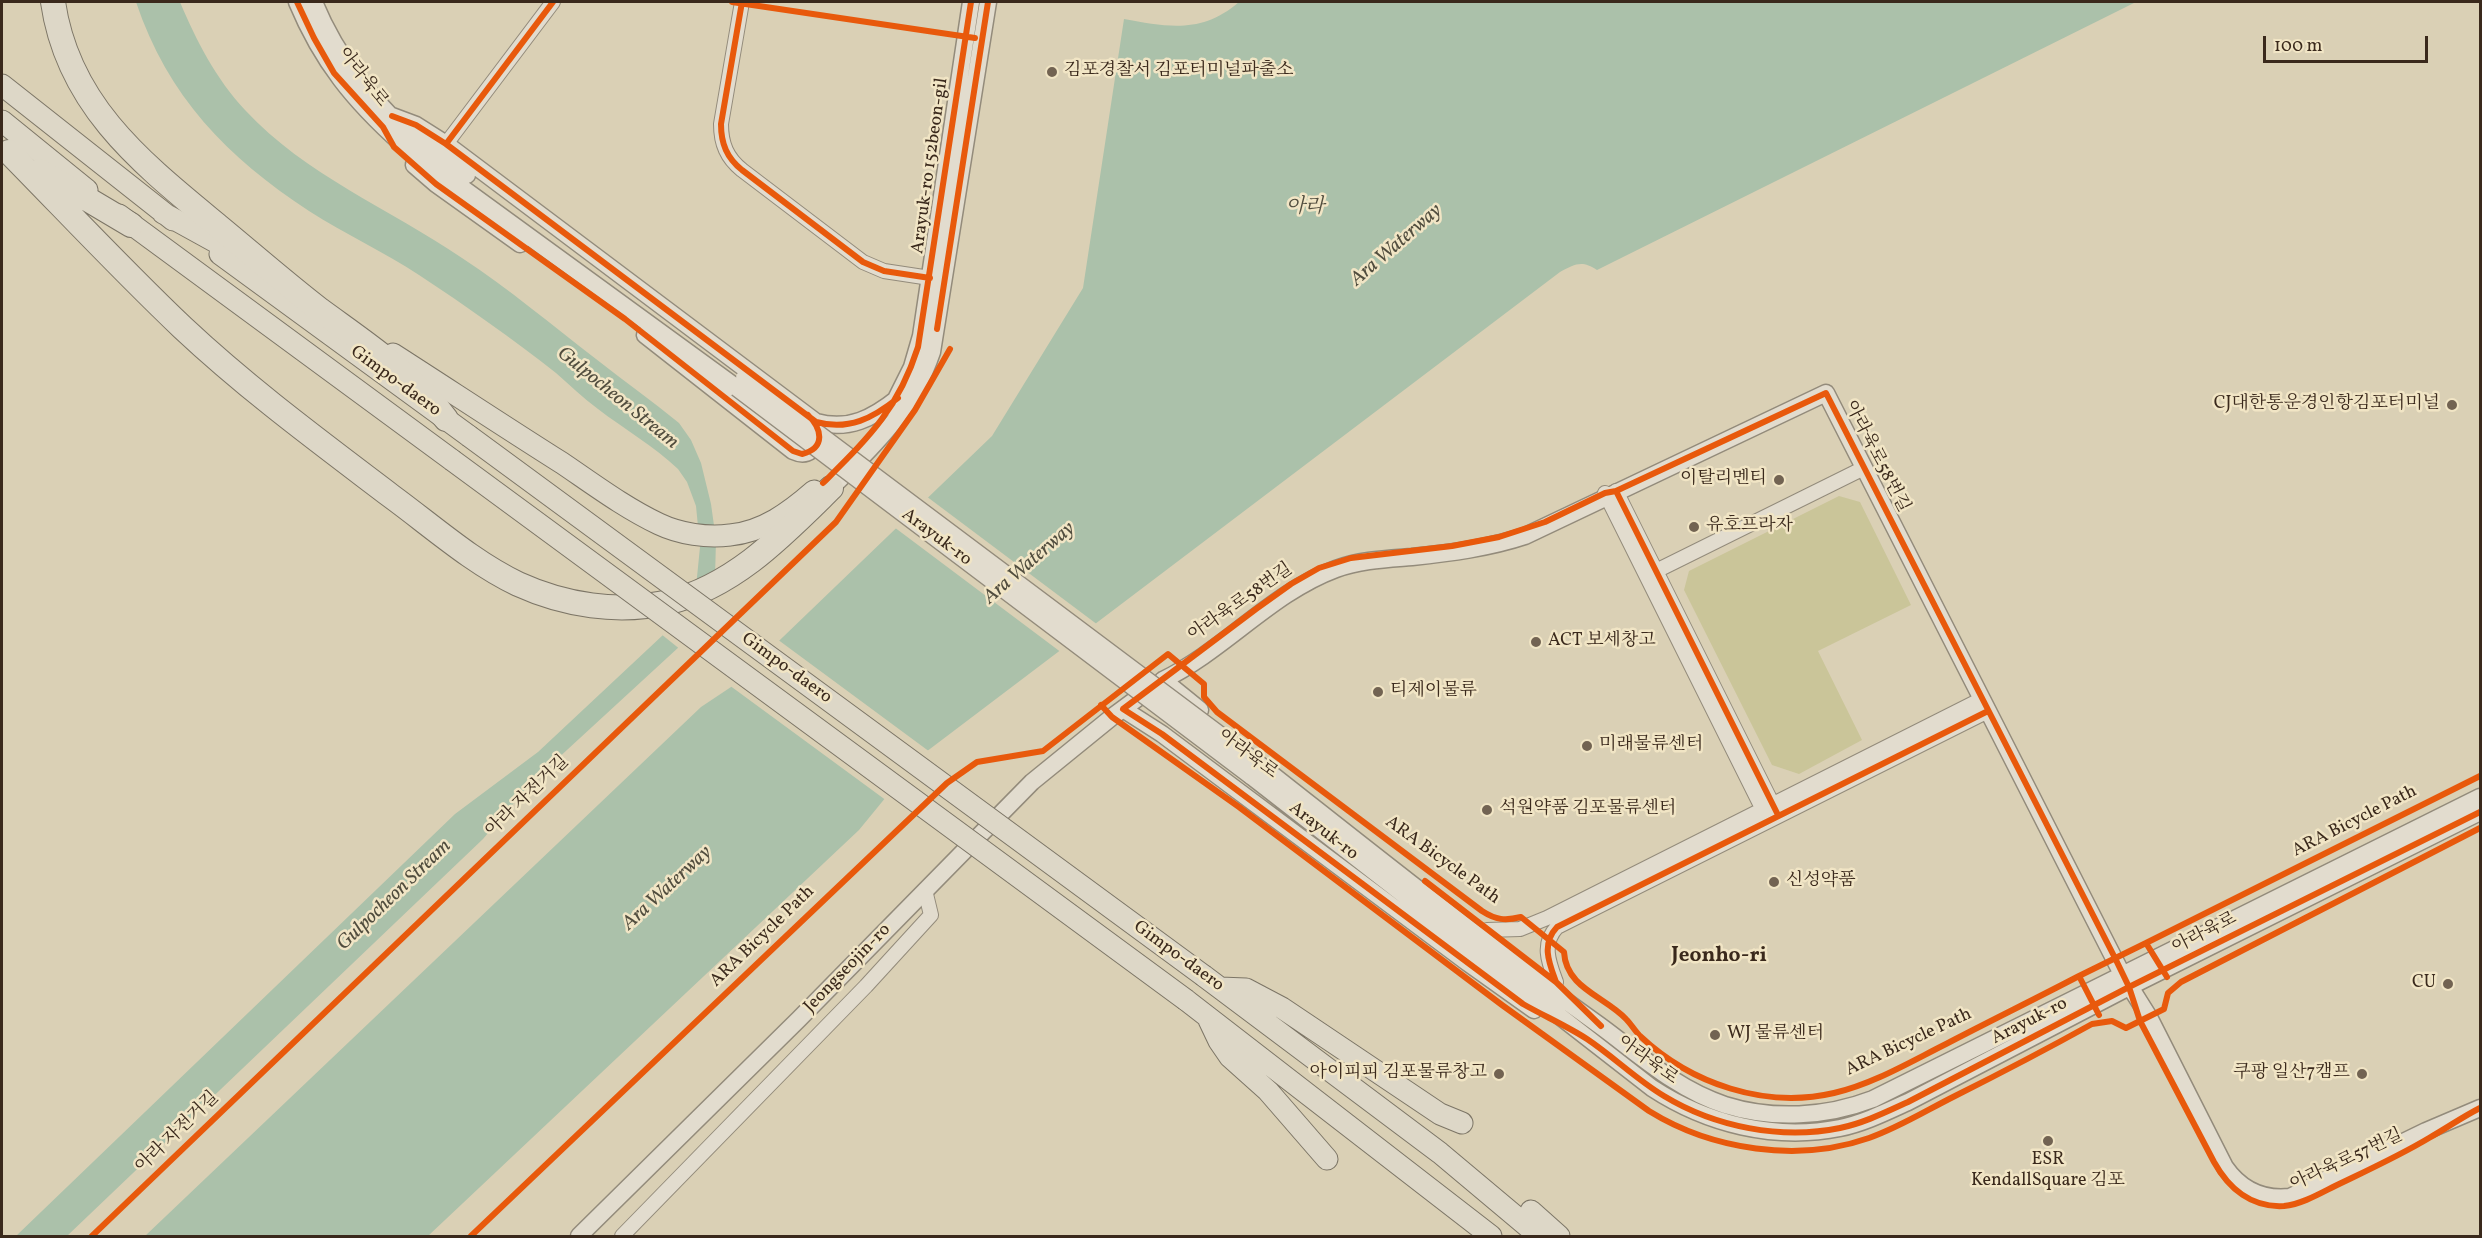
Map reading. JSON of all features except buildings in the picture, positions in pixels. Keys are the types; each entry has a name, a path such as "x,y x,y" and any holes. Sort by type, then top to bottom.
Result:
{"highway":[{"path":"53,2 59,28 72,64 89,98 119,139 158,177 295,291 385,357 422,388 446,419"},
{"path":"5,150 183,328 294,423 497,573 534,591 585,604 624,607 644,606 690,595 731,575 774,542 827,486"},
{"path":"5,150 131,225"}],"main road":[{"name":"Gimpo-daero","path":"2,85 163,213 1212,982 1440,1153 1539,1236"},
{"name":"Gimpo-daero","path":"2,121 131,225 1186,999 1491,1236"},
{"path":"163,213 232,250 658,524 702,535 730,536 773,521 827,486"},
{"path":"1212,982 1246,989 1282,1008 1440,1114 1462,1123"},
{"path":"1206,1014 1219,1041 1230,1057 1268,1091 1327,1159"},
{"path":"1440,1153 1494,1180 1559,1236"},
{"path":"1439,1197 1448,1218 1467,1236"}],"street":[{"name":"Arayuk-ro","path":"297,2 334,73 387,122 402,144 740,383 1255,770 1587,1040 1652,1088 1687,1109 1713,1119 1750,1128 1806,1132 1855,1124 1908,1102 2126,981 2481,812"},
{"name":"아라육로","path":"314,2 338,50 370,93 387,122"},
{"path":"446,144 553,2"},
{"path":"742,2 721,124 723,142 730,158 742,170 862,262 884,271 930,278"},
{"name":"Arayuk-ro 152beon-gil","path":"827,486 869,438 897,398 918,347 971,2"},
{"name":"Arayuk-ro 152beon-gil","path":"827,486 878,442 900,415 919,384 932,352 988,2"},
{"path":"808,415 817,423 820,436 813,449 802,454 793,451 624,319 435,184 394,147 387,122 416,125 446,144 695,333 808,415 816,422 826,425 850,424 870,418 897,398"},
{"name":"아라육로58번길","path":"1122,709 1256,609 1291,584 1319,568 1358,556 1452,546 1499,537 1545,522 1826,393 2126,981"},
{"path":"1656,571 1864,468"},
{"path":"1609,494 1656,571 1770,812"},
{"path":"1609,494 1770,812"},
{"path":"1163,680 1556,982 1601,1026"},
{"path":"1162,734 1166,719 1187,700"},
{"path":"1486,930 1510,931 1531,926 1770,812 1985,705"},
{"path":"1122,709 1162,734 1523,1004 1587,1040"},
{"name":"Jeongseojin-ro","path":"579,1236 791,1027 1032,782 1122,709"},
{"name":"아라육로","path":"1255,770 1661,1072 1701,1095 1725,1105 1762,1113 1817,1113 1849,1108 1872,1099 2126,981 2481,797"},
{"path":"1556,982 1547,951 1549,939 1557,927 1770,812"},
{"path":"622,1236 866,986 931,915 925,890"},
{"name":"아라육로57번길","path":"2126,981 2140,1021 2220,1173 2234,1190 2253,1201 2266,1205 2284,1206 2310,1198 2429,1138 2454,1121 2481,1108"}],"shaded area":[{"path":"1839,496 1860,502 1911,605 1818,651 1862,740 1799,774 1772,765 1684,590 1689,571"}],"water":[{"name":"Gulpocheon Stream","path":"136,2 180,2 200,45 216,72 245,110 269,133 294,154 321,172 479,270 679,423 691,440 701,463 711,504 716,540 715,578 692,635 530,784 483,839 67,1236 16,1236 455,814 538,752 679,620 696,587 700,547 696,506 687,482 678,469 649,445 592,405 540,360 472,311 406,267 309,211 252,169 204,122 183,96 149,36"},
{"name":"아라","path":"1239,2 2136,2 1597,270 1579,264 1560,272 918,758 859,830 428,1236 145,1236 701,707 731,687 992,436 1083,288 1124,19 1170,26 1198,24 1212,19"}],"pier":[{"path":"926,496 1098,625 1062,653 894,527"},
{"path":"695,577 716,593 716,598 701,628 681,650 661,634 677,618 688,602"},
{"path":"777,639 930,752 920,760 887,801 729,685"}],"cycle path":[{"path":"297,2 334,73 383,127 394,147 436,184 625,319 793,451 802,454 815,447 819,438 819,432 808,415"},
{"path":"446,144 553,2"},
{"path":"732,2 975,38"},
{"path":"742,2 721,124 722,138 732,161 863,262 884,271 930,278"},
{"path":"823,483 880,422 901,388 918,347 971,2"},
{"path":"937,329 988,2"},
{"path":"392,116 416,125 446,144 816,422 850,424 870,417 898,398"},
{"name":"아라 자전거길","path":"92,1236 836,522 915,410 950,349"},
{"path":"2480,812 2129,987 1891,1110 1840,1128 1818,1131 1772,1131 1749,1128 1705,1116 1654,1090 1587,1039 1523,1004 1162,734 1123,709 1256,609 1291,584 1319,568 1351,558 1452,546 1499,537 1545,522 1826,393 2115,958 2129,987 2140,1021 2214,1162 2227,1181 2243,1195 2262,1204 2284,1206 2297,1203 2418,1145 2480,1108"},
{"path":"1616,491 1778,815"},
{"name":"ARA Bicycle Path","path":"471,1236 947,783 977,762 1043,751 1168,654 1204,684 1204,697 1217,712 1482,911 1501,919 1521,917 1564,952 1566,964 1579,983 1617,1011 1640,1036 1660,1053 1682,1067 1730,1088 1756,1095 1782,1098 1808,1097 1849,1089 1891,1072 2079,976"},
{"path":"1101,705 1112,717 1239,807 1502,1005 1649,1111 1700,1135 1728,1143 1785,1151 1842,1146 1869,1138 1891,1129 2092,1024 2112,1021 2126,1028 2164,1009 2168,993 2181,982 2480,828"},
{"path":"1556,982 1549,961 1548,947 1552,933 1557,927 1988,711"},
{"name":"ARA Bicycle Path","path":"2146,943 2480,776"},
{"path":"1425,881 1556,982 1601,1026"},
{"path":"2099,1015 2079,976 2146,943 2167,977"}],"place":[{"name":"김포경찰서 김포터미널파출소","path":"1052,72"},
{"name":"CJ대한통운경인항김포터미널","path":"2452,405"},
{"name":"이탈리멘티","path":"1779,480"},
{"name":"유호프라자","path":"1694,527"},
{"name":"ACT 보세창고","path":"1536,642"},
{"name":"티제이물류","path":"1378,692"},
{"name":"미래물류센터","path":"1587,746"},
{"name":"석원약품 김포물류센터","path":"1487,810"},
{"name":"신성약품","path":"1774,882"},
{"name":"CU","path":"2448,984"},
{"name":"WJ 물류센터","path":"1715,1035"},
{"name":"아이피피 김포물류창고","path":"1499,1074"},
{"name":"쿠팡 일산7캠프","path":"2362,1074"},
{"name":"ESR KendallSquare 김포","path":"2048,1141"}],"district":[{"name":"Jeonho-ri","path":"1719,957"}],"water label":[{"name":"Ara Waterway","path":"1397,246"},
{"name":"Ara Waterway","path":"1030,564"},
{"name":"Ara Waterway","path":"668,889"}]}
